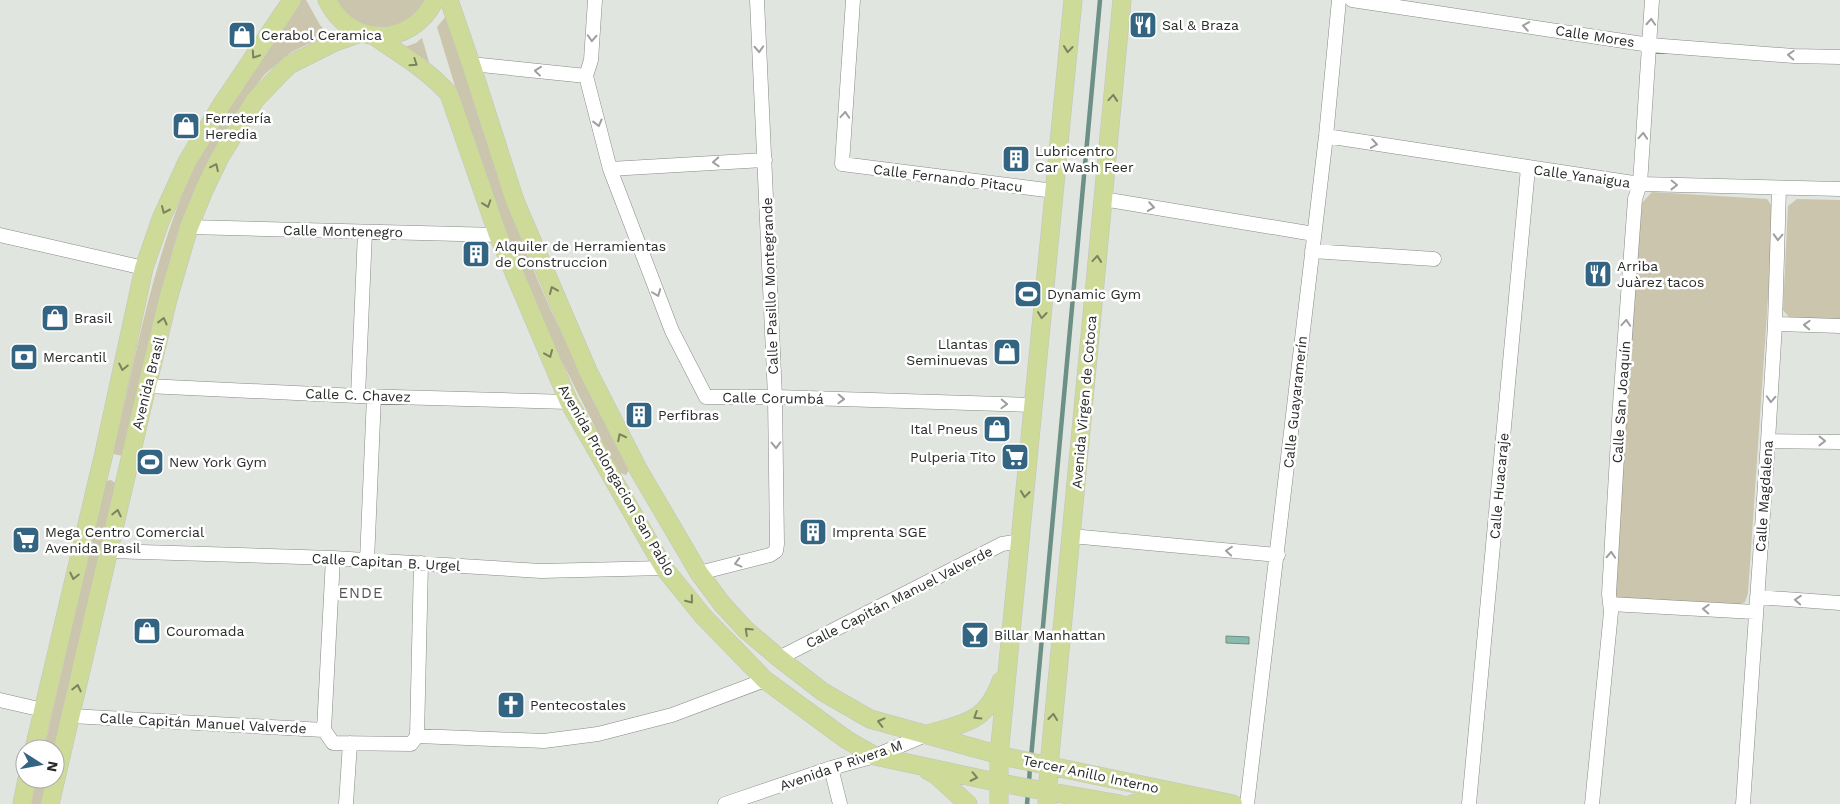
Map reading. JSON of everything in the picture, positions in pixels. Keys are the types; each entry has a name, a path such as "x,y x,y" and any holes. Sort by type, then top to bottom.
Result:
{"main road":[{"name":"Avenida Brasil","path":"36,739 104,453 144,268 161,218 187,162 222,104 292,0"},
{"name":"Avenida Prolongacion San Pablo","path":"327,0 334,13 343,23 368,34 421,68 438,82 448,94 498,235 569,402 664,568 703,616 766,680 846,740 875,756 1002,783"},
{"name":"Avenida Brasil","path":"50,804 168,299 189,227 205,188 220,157 255,100 289,65 335,42 368,34 394,35 413,26 424,18 435,0"},
{"name":"Avenida Prolongacion San Pablo","path":"449,0 472,64 515,201 588,371 638,469 699,574 722,604 740,623 779,658 823,692 870,719 1003,756"},
{"path":"999,804 1002,783 1009,660 1073,0"},
{"name":"Avenida Virgen de Cotoca","path":"1045,795 1046,765 1071,536 1122,0"},
{"path":"104,453 114,462 123,464 129,462"},
{"path":"615,481 629,480 638,469"},
{"path":"98,476 109,473 117,476 124,482"},
{"path":"627,502 635,491 642,489 650,490"},
{"path":"928,734 971,720 984,712 995,698 1009,660"},
{"name":"Tercer Anillo Interno","path":"1003,756 1233,804"},
{"path":"915,764 936,775 968,804"},
{"name":"Tercer Anillo Interno","path":"1002,783 1045,795 1120,804"},
{"path":"22,804 25,789"},
{"path":"1132,804 1154,801 1173,804"}],"street":[{"name":"Calle Corumbá","path":"595,0 591,60 586,76 610,169 672,331 706,397 775,397 1033,405"},
{"name":"Calle Pasillo Montegrande","path":"699,574 770,555 776,551 777,544 775,397 757,0"},
{"name":"Calle Fernando Pitacu","path":"853,0 842,164 1054,191"},
{"name":"Calle Guayaramerín","path":"1247,804 1278,555 1326,136 1339,0"},
{"name":"Calle Mores","path":"1352,0 1650,45 1794,56 1840,57"},
{"name":"Calle San Joaquín","path":"1592,804 1610,604 1620,405 1636,199 1640,184 1652,0"},
{"path":"472,64 586,76"},
{"name":"Calle Yanaigua","path":"1326,136 1640,184 1840,190"},
{"path":"610,169 765,160"},
{"name":"Calle Huacaraje","path":"1469,804 1528,168"},
{"name":"Calle Magdalena","path":"1743,804 1775,324 1779,188"},
{"path":"1103,199 1314,234"},
{"name":"Calle Montenegro","path":"189,227 498,235"},
{"path":"358,396 365,232"},
{"path":"0,235 144,268"},
{"path":"1312,251 1434,259"},
{"path":"1775,324 1840,326"},
{"name":"Calle C. Chavez","path":"147,386 358,396 569,402"},
{"path":"367,560 374,396"},
{"path":"1768,441 1840,442"},
{"path":"1071,536 1278,555"},
{"name":"Calle Capitán Manuel Valverde","path":"779,658 1002,544 1020,541"},
{"name":"Calle Capitan B. Urgel","path":"109,551 333,558 542,571 664,568"},
{"path":"324,730 333,558"},
{"path":"417,736 421,563"},
{"path":"1757,597 1840,603"},
{"path":"1610,604 1755,612"},
{"name":"Calle Capitán Manuel Valverde","path":"71,716 324,730 333,742 350,743 411,744 417,736 544,741 598,734 672,715 766,680"},
{"path":"0,700 43,710"},
{"name":"Avenida P Rivera M","path":"726,804 831,768 875,756 928,734"},
{"path":"346,804 350,743"},
{"path":"831,768 840,804"}],"shaded area":[{"path":"301,0 306,0 320,25 331,37 308,44 290,53 265,74 250,93 188,207 178,232 161,294 123,456 113,454 152,287 178,206 194,167 214,129 235,96"},
{"path":"337,0 425,0 418,12 407,20 395,25 381,27 367,25 355,20 344,12"},
{"path":"447,15 489,151 530,262 570,351 630,468 626,475 618,472 571,380 526,286 500,222 437,27"},
{"path":"422,38 429,62 405,47 416,43"},
{"path":"1652,192 1767,199 1774,209 1748,593 1745,602 1738,605 1616,599 1612,594 1642,203"},
{"path":"1797,199 1840,200 1840,321 1790,318 1783,310 1788,206"},
{"path":"111,480 115,483 116,487 56,739 46,739 106,481"},
{"path":"35,789 45,789 41,804 31,804"}],"water":[{"path":"1226,636 1249,637 1249,644 1226,643"}],"waterway":[{"path":"1031,758 1100,0"},
{"path":"1029,783 1030,766"},
{"path":"1027,804 1028,793"}],"place":[{"name":"Sal & Braza","path":"1143,25"},
{"name":"Cerabol Ceramica","path":"242,35"},
{"name":"Ferretería Heredia","path":"186,126"},
{"name":"Lubricentro Car Wash Feer","path":"1016,159"},
{"name":"Alquiler de Herramientas de Construccion","path":"476,254"},
{"name":"Arriba Juàrez tacos","path":"1598,274"},
{"name":"Dynamic Gym","path":"1028,294"},
{"name":"Brasil","path":"55,318"},
{"name":"Llantas Seminuevas","path":"1007,352"},
{"name":"Mercantil","path":"24,357"},
{"name":"Perfibras","path":"639,415"},
{"name":"Ital Pneus","path":"997,429"},
{"name":"Pulperia Tito","path":"1015,457"},
{"name":"New York Gym","path":"150,462"},
{"name":"Imprenta SGE","path":"813,532"},
{"name":"Mega Centro Comercial Avenida Brasil","path":"26,540"},
{"name":"Couromada","path":"147,631"},
{"name":"Billar Manhattan","path":"975,635"},
{"name":"Pentecostales","path":"511,705"}],"district":[{"name":"ENDE","path":"361,593"}]}
